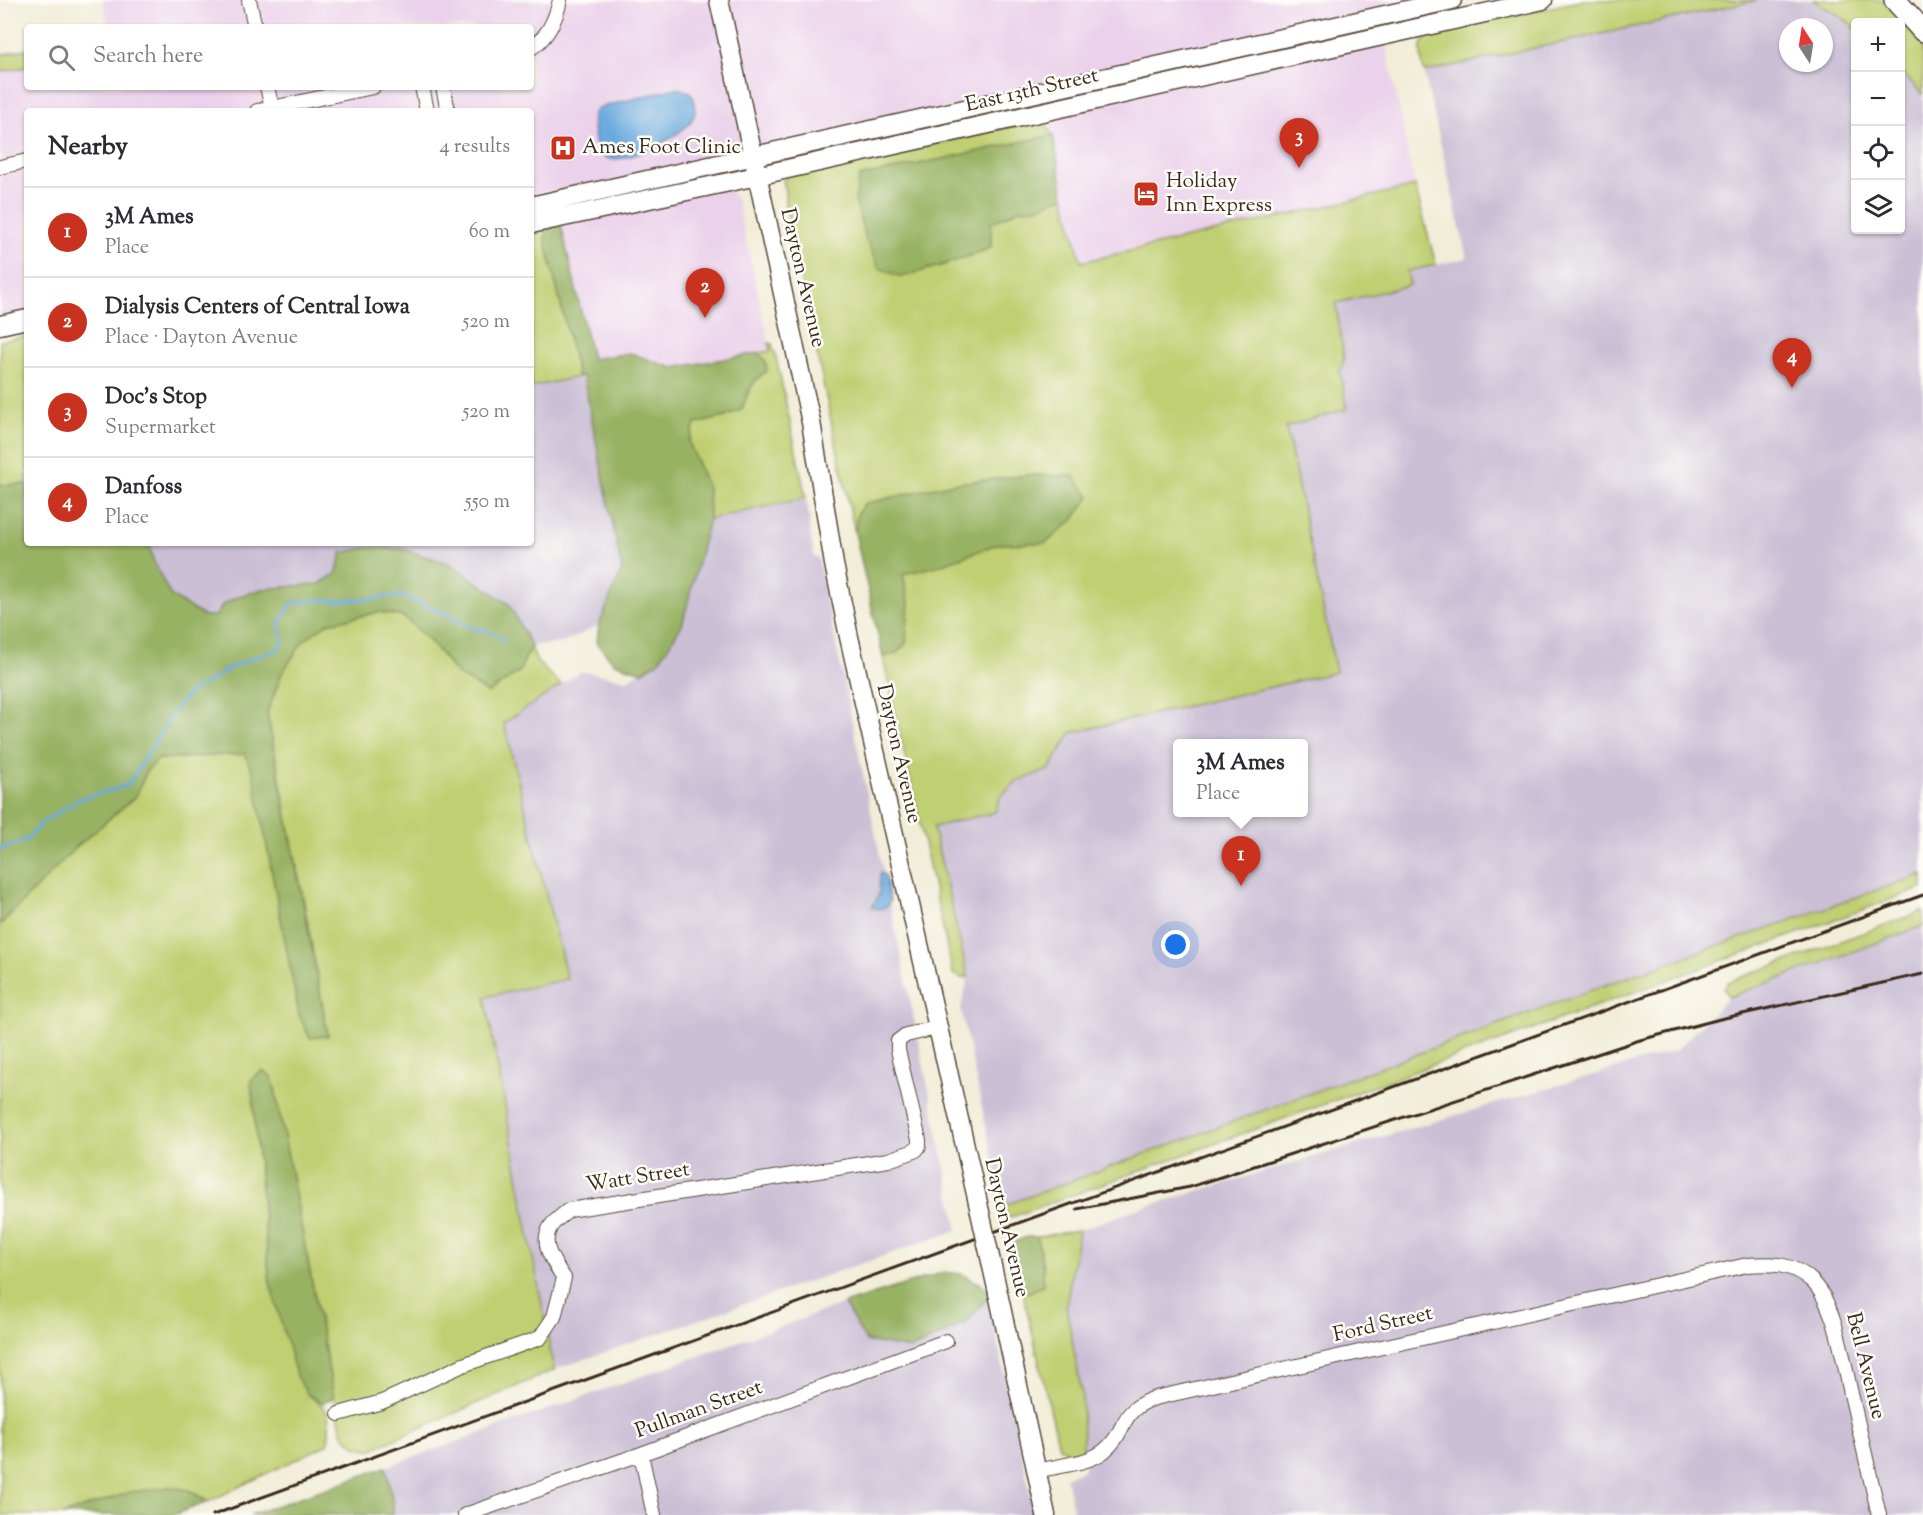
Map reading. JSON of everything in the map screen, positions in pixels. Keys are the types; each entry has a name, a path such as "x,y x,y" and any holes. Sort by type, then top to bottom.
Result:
{"highway":[{"path":"1895,0 1923,31"}],"main road":[{"name":"Dayton Avenue","path":"719,0 810,422 849,637 976,1194 1046,1515"},
{"name":"East 13th Street","path":"534,205 1452,0"},
{"name":"East 13th Street","path":"534,223 1543,0"},
{"path":"0,327 24,320"},
{"path":"0,327 24,324"}],"street":[{"path":"249,0 254,24"},
{"path":"534,45 548,32 558,12 560,0"},
{"path":"268,90 272,108 359,90"},
{"path":"423,90 426,108"},
{"path":"444,90 447,108"},
{"path":"0,167 24,162"},
{"name":"Watt Street","path":"339,1414 382,1402 464,1365 540,1338 554,1317 564,1278 549,1255 546,1240 551,1227 569,1210 831,1171 888,1160 916,1150 919,1140 898,1050 898,1041 906,1035 937,1028"},
{"name":"Ford Street","path":"1036,1471 1094,1457 1103,1452 1134,1408 1142,1402 1155,1398 1747,1265 1765,1264"},
{"name":"Bell Avenue","path":"1765,1264 1793,1268 1804,1274 1819,1289 1831,1312 1879,1515"},
{"name":"Pullman Street","path":"465,1515 641,1454 945,1341"},
{"path":"641,1454 654,1515"}],"shaded area":[{"path":"103,0 712,0 716,18 733,15 730,0 1408,0 1378,7 1415,186 1081,262 1064,196 1042,87 591,186 534,194 534,108 24,108 24,312 0,317 0,53 24,48 24,90 534,90 534,24 107,24"},
{"path":"1758,0 1813,0 1851,25 1851,234 1905,234 1905,76 1923,94 1923,874 1608,984 1003,1206 961,1009 968,977 933,827 995,812 1000,797 1017,781 1049,770 1071,733 1336,672 1286,427 1347,409 1340,372 1344,359 1335,303 1409,285 1407,271 1467,258 1424,72"},
{"path":"728,188 737,201 771,351 673,368 630,353 592,359 561,225"},
{"path":"582,376 622,570 599,625 563,643 531,646 509,604 336,575 319,584 262,589 239,596 216,616 203,616 171,596 154,563 150,546 534,546 534,386"},
{"path":"806,498 814,557 818,558 958,1230 554,1370 485,996 567,979 504,722 582,671 627,680 658,662 682,625 709,519"},
{"path":"1923,926 1923,1515 1074,1515 1066,1477 1084,1470 1082,1395 1066,1306 1079,1230 1140,1208 1675,1051 1729,997"},
{"path":"988,1297 1035,1515 393,1515 386,1467 844,1304 852,1315 966,1323"}],"green space":[{"path":"1584,0 1758,0 1424,72 1422,44 1436,32"},
{"path":"1813,0 1883,0 1899,18 1851,18 1851,25"},
{"path":"1905,24 1923,44 1923,94 1905,76"},
{"path":"24,50 24,68 0,72 0,55"},
{"path":"1038,121 1046,125 1053,135 859,177 901,277 991,248 991,223 1019,209 1036,208 1064,196 1081,262 1415,186 1436,265 1407,271 1410,285 1336,303 1344,359 1340,372 1347,409 1286,427 1336,672 1071,733 1049,770 1017,781 1000,797 995,812 933,827 968,977 961,978 953,974 883,657 896,653 909,603 903,574 940,565 997,544 1018,543 1073,476 1030,475 949,484 864,504 857,515 855,533 785,204 783,180 787,176"},
{"path":"1053,135 1064,196 1036,208 1019,209 991,223 991,248 901,277 879,268 866,240 855,201 859,177"},
{"path":"561,225 592,359 630,353 673,368 758,353 765,360 767,371 757,378 751,387 742,409 725,417 695,424 689,442 708,489 709,519 682,625 658,662 642,672 614,663 597,643 599,625 622,570 583,376 578,377 545,238 549,228"},
{"path":"549,228 545,238 578,377 534,386 534,231"},
{"path":"24,337 24,484 0,485 0,341"},
{"path":"769,343 773,344 775,352 806,498 709,519 708,489 689,442 695,424 725,417 742,409 765,360 758,353 770,351"},
{"path":"1030,475 1073,476 1090,496 1073,520 1046,543 997,544 940,565 903,574 909,603 906,644 896,653 883,657 855,533 857,515 864,504 949,484"},
{"path":"24,484 24,546 150,546 154,563 171,596 203,616 216,616 223,604 262,589 319,584 336,574 342,553 370,547 402,549 450,564 509,604 531,646 519,672 488,693 458,675 429,640 404,617 380,612 328,623 303,641 282,673 267,713 328,1036 310,1038 299,1015 253,773 245,754 159,759 147,770 136,796 76,847 0,925 0,485"},
{"path":"380,612 404,617 429,640 458,675 519,672 531,646 537,662 561,685 504,723 567,979 485,997 554,1370 370,1450 356,1446 343,1435 274,1084 262,1071 251,1080 270,1283 308,1395 322,1405 328,1415 328,1444 208,1502 189,1490 131,1492 62,1515 0,1515 0,925 76,847 136,796 147,770 159,759 245,754 253,773 328,1036 267,713 282,673 303,641 328,623"},
{"path":"1923,874 1923,888 1006,1219 1003,1206 1608,984"},
{"path":"1923,911 1923,926 1729,997 1724,989 1728,982"},
{"path":"262,1071 270,1075 274,1084 334,1397 323,1403 308,1395 297,1378 270,1283 251,1080"},
{"path":"1079,1230 1066,1306 1082,1395 1083,1451 1073,1453 1059,1447 1021,1285 1028,1293 1043,1267 1037,1237"},
{"path":"1027,1237 1037,1237 1043,1267 1043,1285 1028,1293 1021,1285 1011,1243"},
{"path":"944,1272 962,1274 986,1287 988,1297 966,1323 911,1349 866,1341 844,1304"},
{"path":"386,1467 393,1515 250,1515"},
{"path":"169,1487 189,1490 208,1502 173,1515 62,1515 131,1492"}],"water":[{"path":"676,88 690,92 694,101 694,115 687,125 651,149 623,158 611,159 602,156 596,146 593,127 593,117 598,108"},
{"path":"881,873 886,878 890,901 886,907 877,909 872,907 879,894"}],"waterway":[{"path":"0,849 26,840 43,822 79,799 126,786 176,708 191,691 231,667 278,649 283,642 279,623 293,603 403,596 471,628 488,631 505,640"}],"railway":[{"path":"213,1515 1923,895"},
{"path":"1077,1209 1190,1187 1640,1040 1720,1019 1923,974"}],"place":[{"name":"Ames Foot Clinic","path":"563,148"},
{"name":"Doc's Stop","path":"1299,168"},
{"name":"Holiday Inn Express","path":"1146,194"},
{"name":"Dialysis Centers of Central Iowa","path":"705,318"},
{"name":"Danfoss","path":"1792,388"},
{"name":"3M Ames","path":"1241,886"}]}
